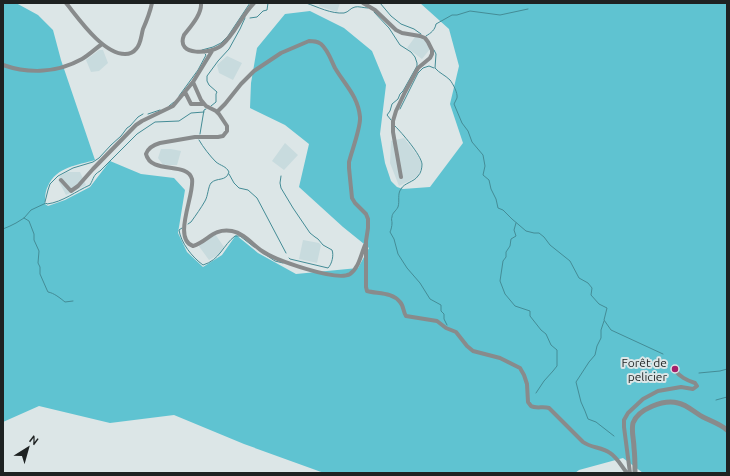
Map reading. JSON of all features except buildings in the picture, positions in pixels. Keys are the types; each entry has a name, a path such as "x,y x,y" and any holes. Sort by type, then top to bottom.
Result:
{"street":[{"path":"66,3 102,44 112,51 122,54 134,51 139,44 150,14 152,3"},
{"path":"201,3 202,6 200,12 184,35 183,42 186,48 193,52 212,51 220,47 226,42 246,12 254,3"},
{"path":"363,3 375,10 396,30 402,33 425,38 432,50 430,58 418,68 396,111 393,121 392,132 401,177"},
{"path":"216,112 250,75 275,57 308,41 316,41 321,44 326,50 335,68 353,93 359,110 360,124 349,162 349,168 352,198 354,203 364,211 368,219 366,241 367,291 382,293 395,298 402,304 404,314 406,316 437,320 446,328 456,332 473,351 500,358 518,367 526,378 530,406 549,408 585,444 611,453 627,473"},
{"path":"3,65 11,68 38,72 53,69 69,65 80,60 102,44"},
{"path":"61,180 71,191 77,187 93,168 136,125 172,107 185,92 212,51"},
{"path":"192,82 199,97 204,104 216,112 227,126 227,131 223,136 218,137 195,137 160,143 149,148 146,153 147,158 153,164 180,170 187,173 191,177 192,184 185,232 186,239 191,245 193,246 198,244 215,233 232,231 240,234 269,255 329,275 342,276 349,275 355,269 366,241"},
{"path":"185,92 191,104 204,104"},
{"path":"630,473 624,427 624,420 628,413 643,399 658,391 681,387 693,389 697,386 696,383 679,375 674,369"},
{"path":"635,473 635,449 632,431 633,425 642,412 652,407 666,402 680,403 727,430"}],"shaded area":[{"path":"3,3 16,3 38,15 53,30 61,60 95,160 75,165 56,175 47,188 45,204 48,206 65,200 90,187 110,161 141,174 174,178 185,190 178,233 187,252 203,267 222,255 236,235 258,253 296,274 358,268 369,248 343,227 299,187 309,144 285,125 250,108 251,83 257,48 285,14 310,11 344,28 372,51 386,85 380,134 385,163 391,181 397,187 403,189 430,187 463,143 450,104 459,66 449,29 420,3 727,3 727,473 643,473 623,458 579,470 575,473 324,473 244,444 174,415 110,423 39,406 3,422"},
{"path":"320,3 340,3 337,12 319,6"},
{"path":"415,37 426,41 430,49 422,59 407,48"},
{"path":"99,50 103,50 108,63 99,71 91,72 86,60"},
{"path":"227,56 242,63 233,80 219,73 217,65"},
{"path":"404,138 418,156 421,162 421,168 417,177 399,186 390,163 391,141"},
{"path":"285,143 298,155 284,170 272,161"},
{"path":"161,149 181,151 177,165 163,165 158,158"},
{"path":"67,172 80,172 86,185 66,195 58,180 60,176"},
{"path":"215,234 224,247 220,254 209,260 198,245"},
{"path":"303,240 319,243 321,245 317,263 299,259"}],"waterway":[{"path":"202,50 221,43 228,36 250,3"},
{"path":"250,18 257,17 263,11 267,10 268,3"},
{"path":"306,3 339,13 344,13 356,7 368,8"},
{"path":"380,3 391,16 401,24 414,29 421,34"},
{"path":"426,36 435,28 436,24 452,15 470,11 500,15 528,9"},
{"path":"374,12 389,28 400,45 411,52 417,63 417,66 403,91 398,99 392,104 387,115 391,120"},
{"path":"211,106 216,102 217,92 209,85 207,76 229,49 245,18"},
{"path":"434,50 436,54 435,68 450,80 454,86 457,96 454,104 472,142 483,155 485,166 483,175 489,180 498,208 503,210 526,231 539,233 550,245 570,261 579,278 588,283 592,288 591,295 599,304 607,308 604,320 611,330 663,354"},
{"path":"179,96 198,70 206,55 205,54"},
{"path":"400,109 418,73 423,68 429,66 434,68"},
{"path":"169,106 174,102"},
{"path":"200,134 204,110 206,109"},
{"path":"148,114 160,110"},
{"path":"3,229 24,218 31,210 46,203 58,201 90,185 96,174 137,134 155,122 179,121 191,113 204,112"},
{"path":"45,202 50,184 58,176 73,168 93,162 99,158 127,128 143,114"},
{"path":"395,126 415,150 421,160 422,166 419,175 414,180 404,185 400,191 398,207 392,216 390,232 394,239 398,254 407,268 420,283 430,299 441,305 441,311 444,314 444,319 447,325"},
{"path":"188,224 191,222 205,201 211,183 226,177 229,172 226,168 214,160 199,140"},
{"path":"229,174 239,188 248,190 257,198 286,253"},
{"path":"281,176 281,188 310,233 333,252 332,262 328,268 289,258"},
{"path":"24,218 29,221 34,234 34,240 39,251 38,263 40,267 40,274 48,292 65,302 73,301"},
{"path":"516,223 514,230 516,236 511,239 510,246 506,252 500,281 505,294 515,306 530,311 530,316 546,334 551,345 557,350 557,366 536,393"},
{"path":"182,228 179,230 182,240 191,254 203,265 213,260 235,236 240,236 254,247"},
{"path":"263,253 275,261 283,263"},
{"path":"604,321 601,330 601,338 595,355 576,382 581,402 588,419 596,422 614,436"},
{"path":"699,373 727,369"},
{"path":"716,400 727,397"}],"place":[{"name":"Forêt de pelicier","path":"675,369"}]}
